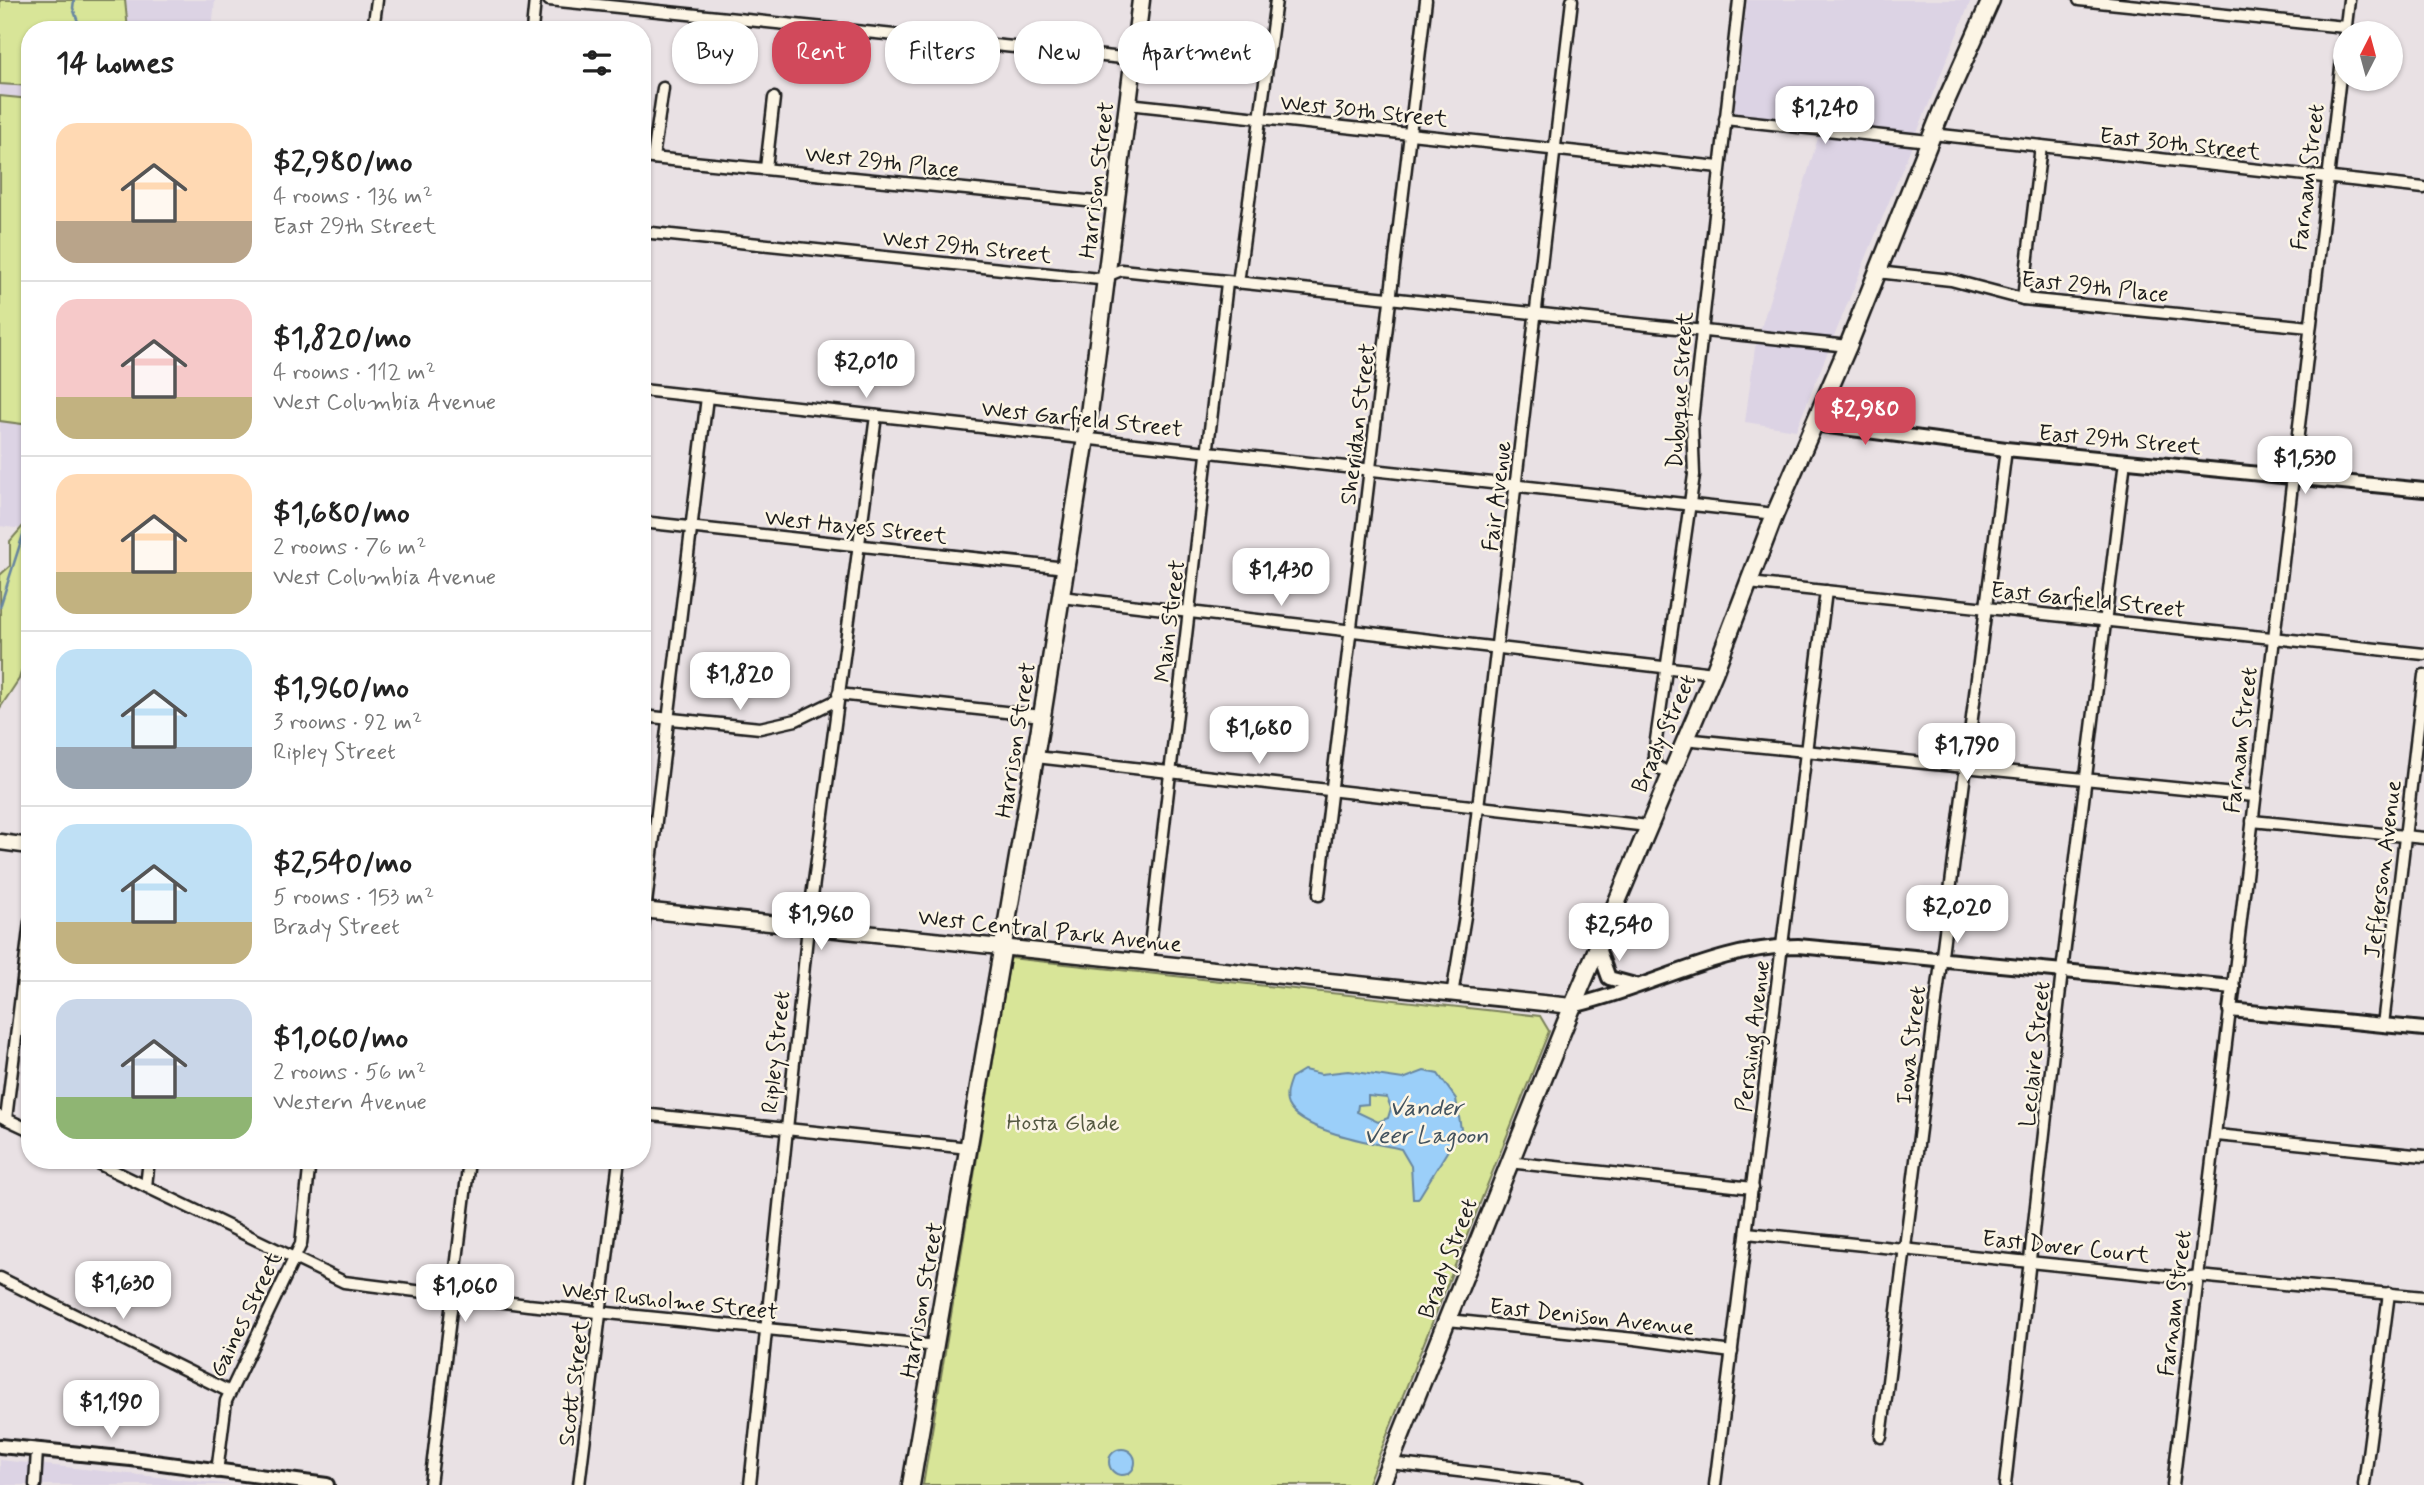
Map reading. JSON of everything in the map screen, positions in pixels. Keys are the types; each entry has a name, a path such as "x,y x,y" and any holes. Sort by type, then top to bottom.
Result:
{"highway":[{"name":"Harrison Street","path":"1138,21 1140,0"},
{"name":"Brady Street","path":"1381,1485 1572,1006 1714,673 1775,514 1848,346 1931,138 1991,0"},
{"name":"Harrison Street","path":"911,1485 937,1346 1066,568 1086,438 1130,84"}],"main road":[{"path":"0,842 21,845"},
{"name":"West Central Park Avenue","path":"651,912 1572,1006"}],"street":[{"path":"374,21 377,0"},
{"path":"532,21 535,0"},
{"path":"549,0 1118,58"},
{"name":"Main Street","path":"1148,963 1208,451 1261,118 1276,0"},
{"name":"Sheridan Street","path":"1320,895 1426,0"},
{"name":"Fair Avenue","path":"1452,995 1517,486 1572,0"},
{"name":"Dubuque Street","path":"1669,774 1659,770 1654,760 1689,506 1695,443 1692,422 1739,0"},
{"path":"2079,0 2333,26"},
{"name":"Farnam Street","path":"2346,21 2348,0"},
{"path":"651,143 663,88"},
{"name":"Farnam Street","path":"2173,1485 2217,1135 2337,91"},
{"path":"766,168 774,98"},
{"name":"West 30th Street","path":"1128,104 1554,149"},
{"name":"East 30th Street","path":"1724,120 2041,146 2424,188"},
{"path":"2023,299 2041,146"},
{"path":"1554,149 1719,167"},
{"name":"West 29th Place","path":"651,157 1117,204"},
{"name":"West 29th Street","path":"651,233 1099,279 1121,270 1536,315"},
{"name":"East 29th Place","path":"1877,272 1951,279 2023,299 2310,327"},
{"path":"1536,315 1848,346"},
{"name":"West Garfield Street","path":"651,391 1517,486"},
{"path":"651,853 707,397"},
{"name":"Ripley Street","path":"750,1485 808,927 876,416"},
{"name":"East 29th Street","path":"1813,424 2006,449 2424,490"},
{"name":"Iowa Street","path":"1881,1437 2006,449"},
{"name":"Leclaire Street","path":"2005,1485 2062,971 2088,779 2125,461"},
{"path":"1517,486 1775,514"},
{"name":"West Hayes Street","path":"651,523 1066,568"},
{"name":"East Garfield Street","path":"1749,583 2424,654"},
{"name":"Pershing Avenue","path":"1715,1485 1826,591"},
{"path":"1061,597 1714,673"},
{"name":"Jefferson Avenue","path":"2383,1025 2424,675"},
{"path":"651,717 760,728 796,720 837,697 1042,716"},
{"path":"1684,739 2254,796"},
{"path":"1035,757 1648,826"},
{"path":"2252,821 2424,838"},
{"path":"1572,1006 1721,956 1782,946 1940,957 2233,987"},
{"path":"1598,948 1609,978 1628,985 1639,985"},
{"path":"21,987 3,1117 21,1126"},
{"path":"2231,1010 2424,1029"},
{"path":"651,1115 969,1148"},
{"path":"2217,1135 2424,1156"},
{"path":"1508,1162 1753,1188"},
{"name":"West Rusholme Street","path":"111,1169 344,1282 453,1296 937,1346"},
{"path":"146,1186 148,1169"},
{"name":"Gaines Street","path":"217,1479 224,1410 230,1392 301,1244 309,1169"},
{"path":"430,1485 468,1169"},
{"name":"Scott Street","path":"579,1485 618,1169"},
{"name":"East Dover Court","path":"1747,1233 2185,1278 2198,1276 2424,1297"},
{"path":"0,1278 230,1392"},
{"path":"2364,1485 2389,1293"},
{"name":"East Denison Avenue","path":"1448,1320 1732,1352"},
{"path":"0,1446 131,1459 217,1479 327,1485"},
{"path":"35,1485 37,1450"},
{"path":"1390,1463 1578,1485"}],"shaded area":[{"path":"0,0 215,0 213,21 21,21 21,529 0,526"},
{"path":"1747,0 1971,0 1796,430 1745,422 1755,348 1818,138 1819,122 1734,113"},
{"path":"0,1460 232,1485 0,1485"}],"green space":[{"path":"0,0 125,0 127,21 21,21 21,85 0,84"},
{"path":"0,96 21,98 21,424 0,421"},
{"path":"21,528 21,672 0,708 0,575 10,566 10,541"},
{"name":"Hosta Glade","path":"1010,958 1540,1016 1549,1031 1367,1485 923,1485"}],"water":[{"name":"Vander Veer Lagoon","path":"1304,1070 1321,1074 1348,1071 1403,1079 1424,1071 1438,1074 1456,1099 1461,1129 1418,1199 1413,1199 1411,1166 1401,1149 1339,1135 1307,1122 1288,1105 1286,1095 1291,1078","holes":["1368,1096 1387,1098 1391,1108 1388,1118 1378,1122 1357,1112 1358,1105 1368,1104"]},
{"path":"1122,1449 1131,1453 1135,1462 1131,1471 1122,1475 1113,1471 1109,1462 1113,1453"}],"waterway":[{"path":"74,0 73,8 78,21"},
{"path":"0,607 21,541"}]}
